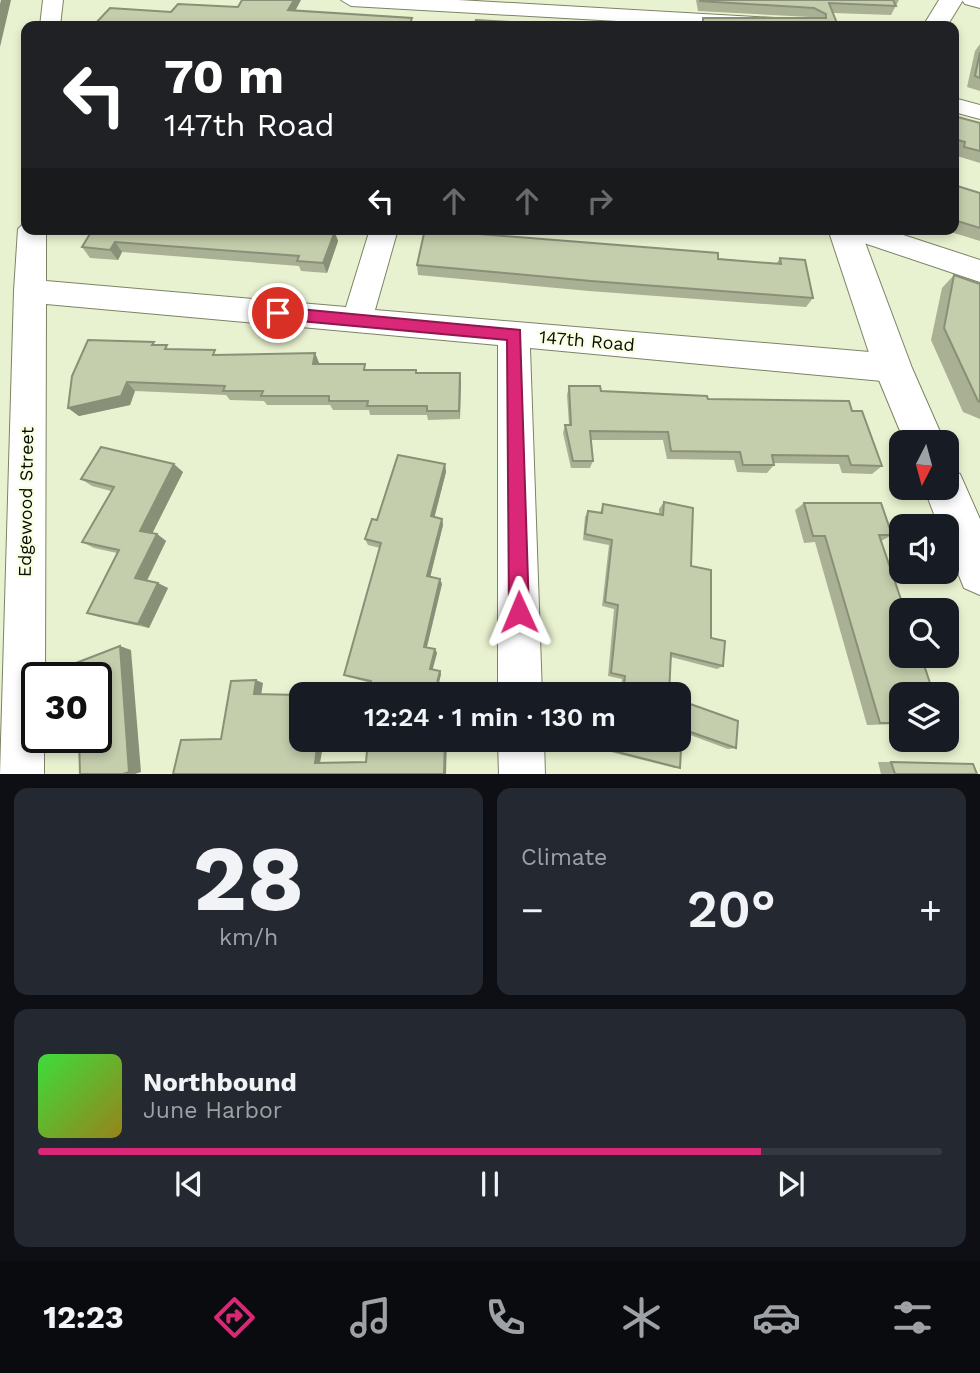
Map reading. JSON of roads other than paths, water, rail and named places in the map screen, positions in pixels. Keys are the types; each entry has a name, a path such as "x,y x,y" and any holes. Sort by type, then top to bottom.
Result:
{"street":[{"path":"51,21 53,0"},
{"path":"351,0 450,3 732,21"},
{"path":"937,21 951,0"},
{"path":"972,0 980,2"},
{"path":"445,21 450,3"},
{"path":"959,106 980,112"},
{"name":"Edgewood Street","path":"22,774 32,235"},
{"path":"357,320 382,235"},
{"path":"846,235 893,368 919,430"},
{"path":"871,235 980,271"},
{"name":"147th Road","path":"29,291 893,368"},
{"path":"514,334 520,682"},
{"path":"960,509 980,572"},
{"path":"521,752 522,774"}]}
